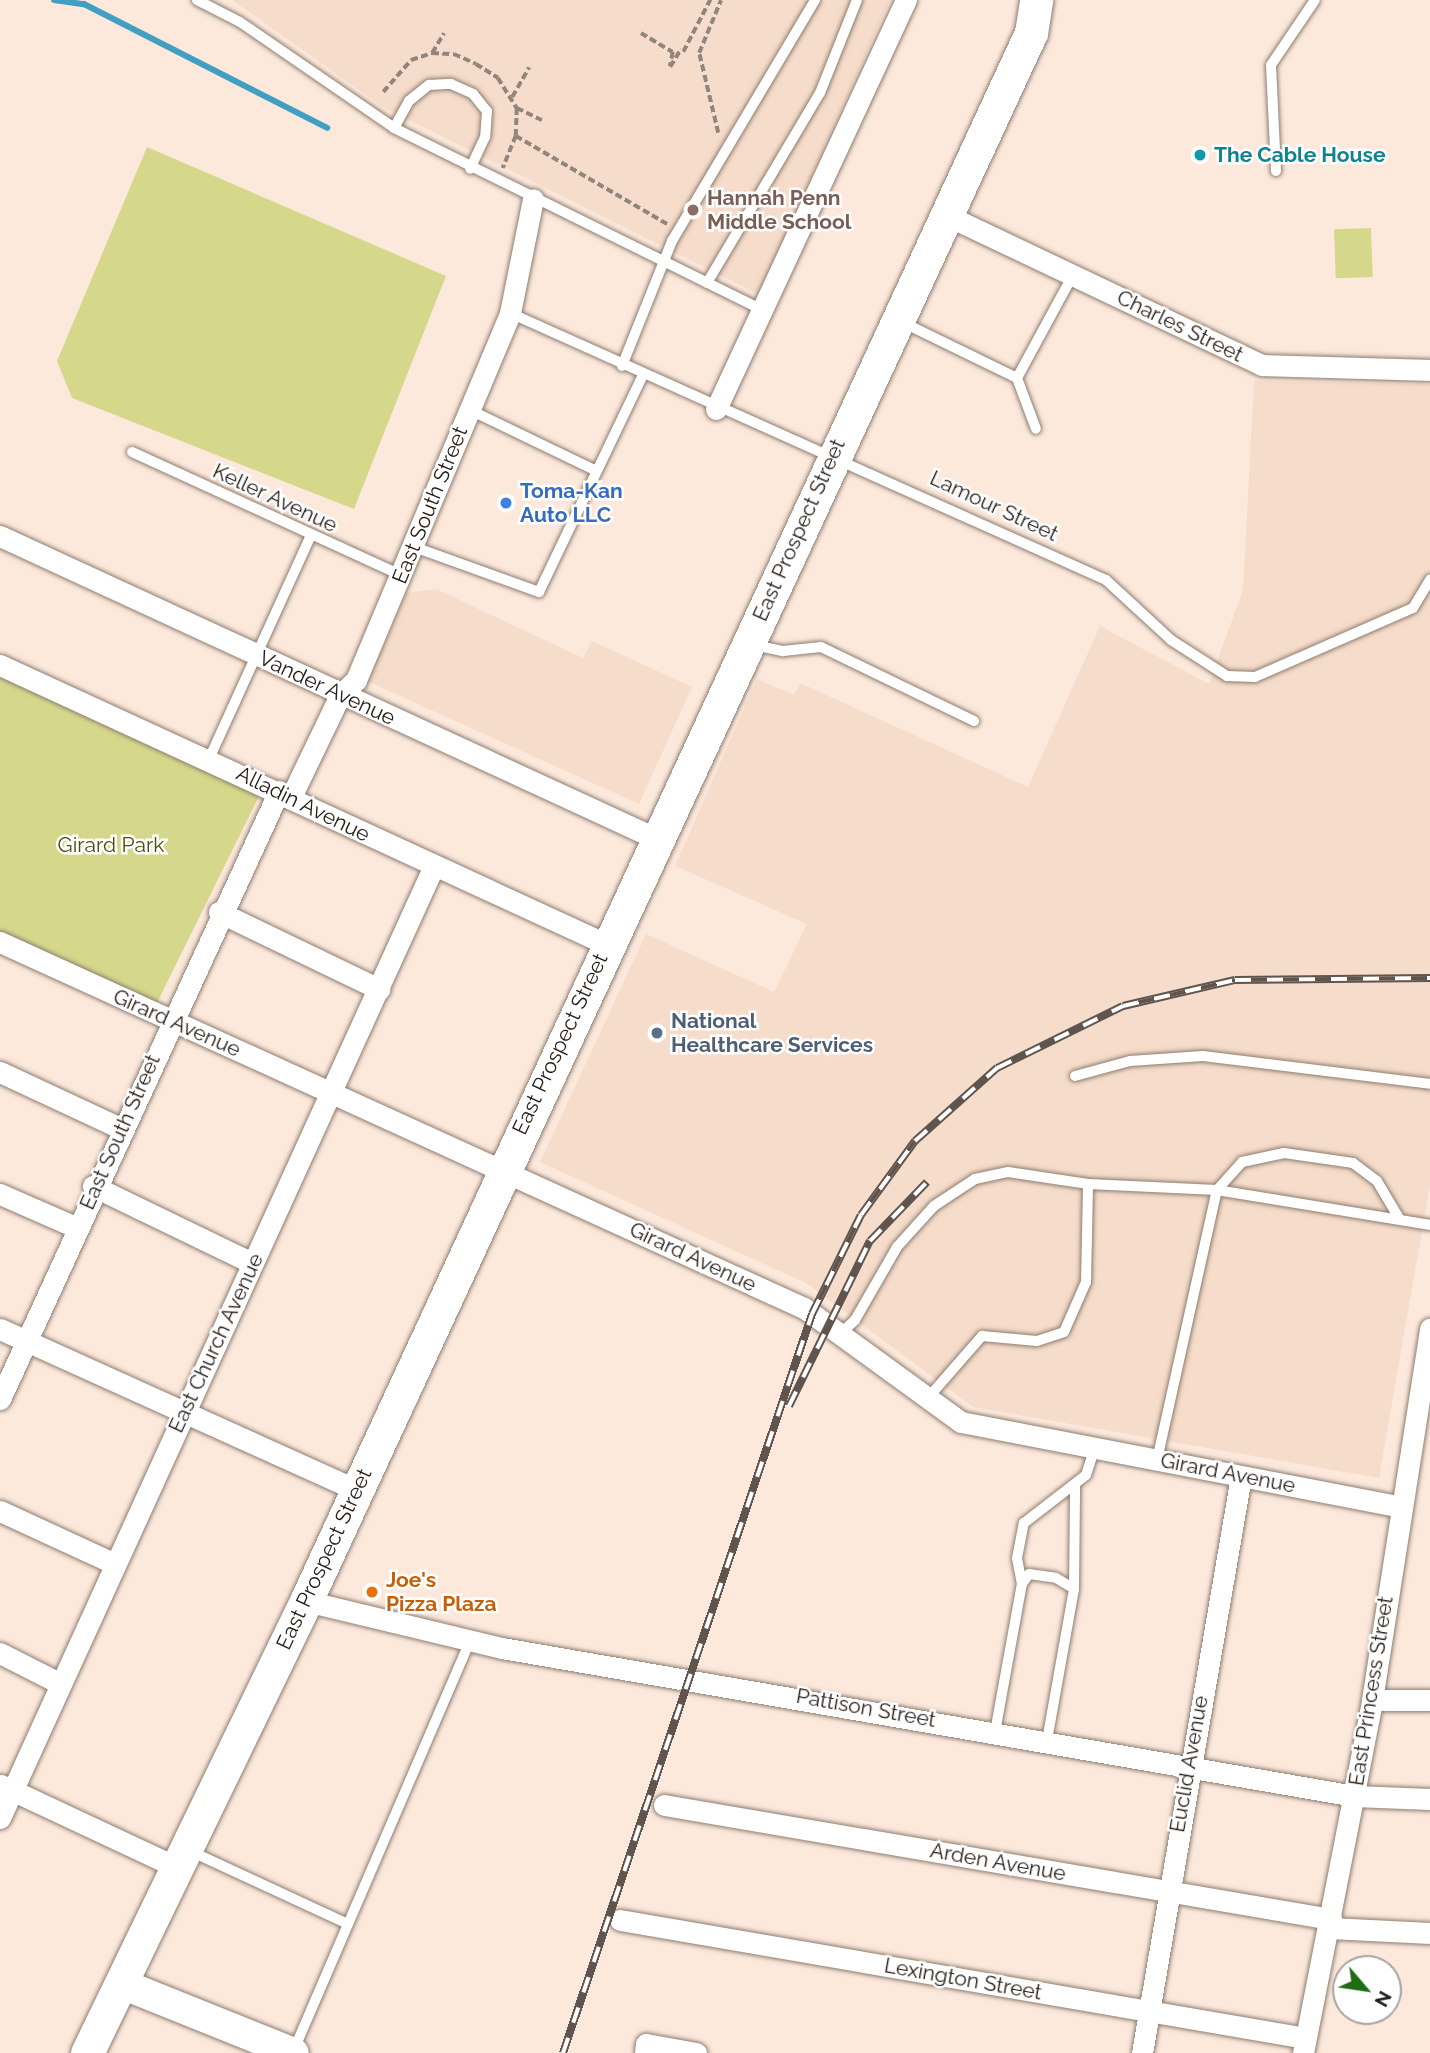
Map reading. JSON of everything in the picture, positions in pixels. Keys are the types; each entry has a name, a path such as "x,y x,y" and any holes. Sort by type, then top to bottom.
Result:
{"main road":[{"name":"East Prospect Street","path":"87,2053 122,1984 178,1857 306,1601 655,838 748,644 832,457 1031,33 1036,0"},
{"path":"122,1984 293,2053"}],"street":[{"path":"716,409 906,0"},
{"name":"East South Street","path":"0,1399 29,1342 93,1186 219,912 340,695 356,680 403,576 468,409 510,313 533,199"},
{"name":"Charles Street","path":"946,215 1262,365 1430,370"},
{"name":"Vander Avenue","path":"0,536 655,838"},
{"name":"Alladin Avenue","path":"0,665 285,794 433,868 606,944"},
{"name":"East Church Avenue","path":"0,1818 6,1788 60,1683 252,1263 335,1092 433,868"},
{"path":"219,912 379,989"},
{"name":"Girard Avenue","path":"0,942 169,1020 335,1092 804,1308 925,1401 961,1422 1399,1506"},
{"path":"0,1072 120,1128"},
{"path":"93,1186 252,1263"},
{"path":"0,1194 78,1228"},
{"name":"East Princess Street","path":"1304,2045 1330,1924 1372,1700 1399,1506 1430,1328"},
{"path":"0,1329 186,1409 357,1490"},
{"name":"Euclid Avenue","path":"1142,2053 1188,1767 1241,1476"},
{"path":"0,1511 113,1563"},
{"name":"Pattison Street","path":"306,1601 472,1637 502,1648 1354,1796 1430,1799"},
{"path":"0,1653 60,1683"},
{"path":"1372,1700 1430,1700"},
{"path":"6,1788 178,1857"},
{"name":"Arden Avenue","path":"664,1805 1168,1891 1330,1924 1430,1933"},
{"name":"Lexington Street","path":"620,1920 1150,2011 1304,2045"},
{"path":"646,2049 696,2053"}],"lane":[{"path":"197,0 240,22 394,128 470,169 762,310"},
{"path":"622,366 668,264 673,241 815,0"},
{"path":"707,283 820,93 857,0"},
{"path":"1276,171 1271,65 1315,0"},
{"path":"394,128 409,101 429,85 451,84 472,94 487,111 485,137 470,169"},
{"path":"1017,378 1073,275"},
{"name":"Lamour Street","path":"510,313 716,409 832,457 1106,580 1171,640 1227,676 1255,677 1413,608 1430,580"},
{"path":"896,319 1017,378 1036,429"},
{"path":"414,547 538,592 643,374"},
{"path":"468,409 595,470"},
{"name":"Keller Avenue","path":"132,452 310,537 403,576"},
{"path":"209,760 310,537"},
{"path":"748,644 783,651 821,647 974,722"},
{"path":"1075,1076 1130,1061 1203,1056 1430,1084"},
{"path":"1157,1460 1217,1190 1242,1162 1284,1153 1353,1163 1377,1181 1399,1218"},
{"path":"839,1335 855,1320 897,1247 934,1206 975,1179 1008,1172 1088,1184 1217,1190 1430,1225"},
{"path":"925,1401 982,1336 1037,1341 1064,1332 1086,1282 1088,1184"},
{"path":"995,1732 1022,1584 1017,1558 1024,1523 1075,1486 1095,1448"},
{"path":"1047,1741 1073,1589 1075,1486"},
{"path":"1022,1584 1029,1574 1073,1589"},
{"path":"293,2053 472,1637"},
{"path":"178,1857 348,1924"}],"path":[{"path":"642,33 673,52 670,67 710,0"},
{"path":"715,144 717,117 699,53 721,0"},
{"path":"432,53 444,33"},
{"path":"512,97 529,68"},
{"path":"517,108 542,120"},
{"path":"516,136 668,224 675,213"}],"shaded area":[{"name":"Hannah Penn Middle School","path":"232,0 890,0 760,295 383,107"},
{"path":"1254,381 1430,384 1430,1185 1379,1478 973,1407 806,1283 540,1162 646,934 774,992 807,924 675,866 757,679 794,695 800,683 1028,787 1100,626 1209,684 1243,590"},
{"path":"436,589 583,658 592,641 692,687 639,804 367,681 406,593"}],"green space":[{"path":"147,147 446,276 354,509 72,398 57,361"},
{"path":"1371,228 1373,277 1336,278 1334,229"},
{"name":"Girard Park","path":"0,671 262,790 155,1007 0,935"}],"waterway":[{"path":"54,0 84,4 327,128"}],"railway":[{"path":"563,2053 812,1314 861,1215 915,1141 997,1068 1123,1006 1235,980 1430,978"},
{"path":"789,1406 870,1241 927,1182"}],"place":[{"name":"The Cable House","path":"1200,155"},
{"name":"Hannah Penn Middle School","path":"693,210"},
{"name":"Toma-Kan Auto LLC","path":"506,503"},
{"name":"National Healthcare Services","path":"657,1033"},
{"name":"Joe's Pizza Plaza","path":"372,1592"}]}
